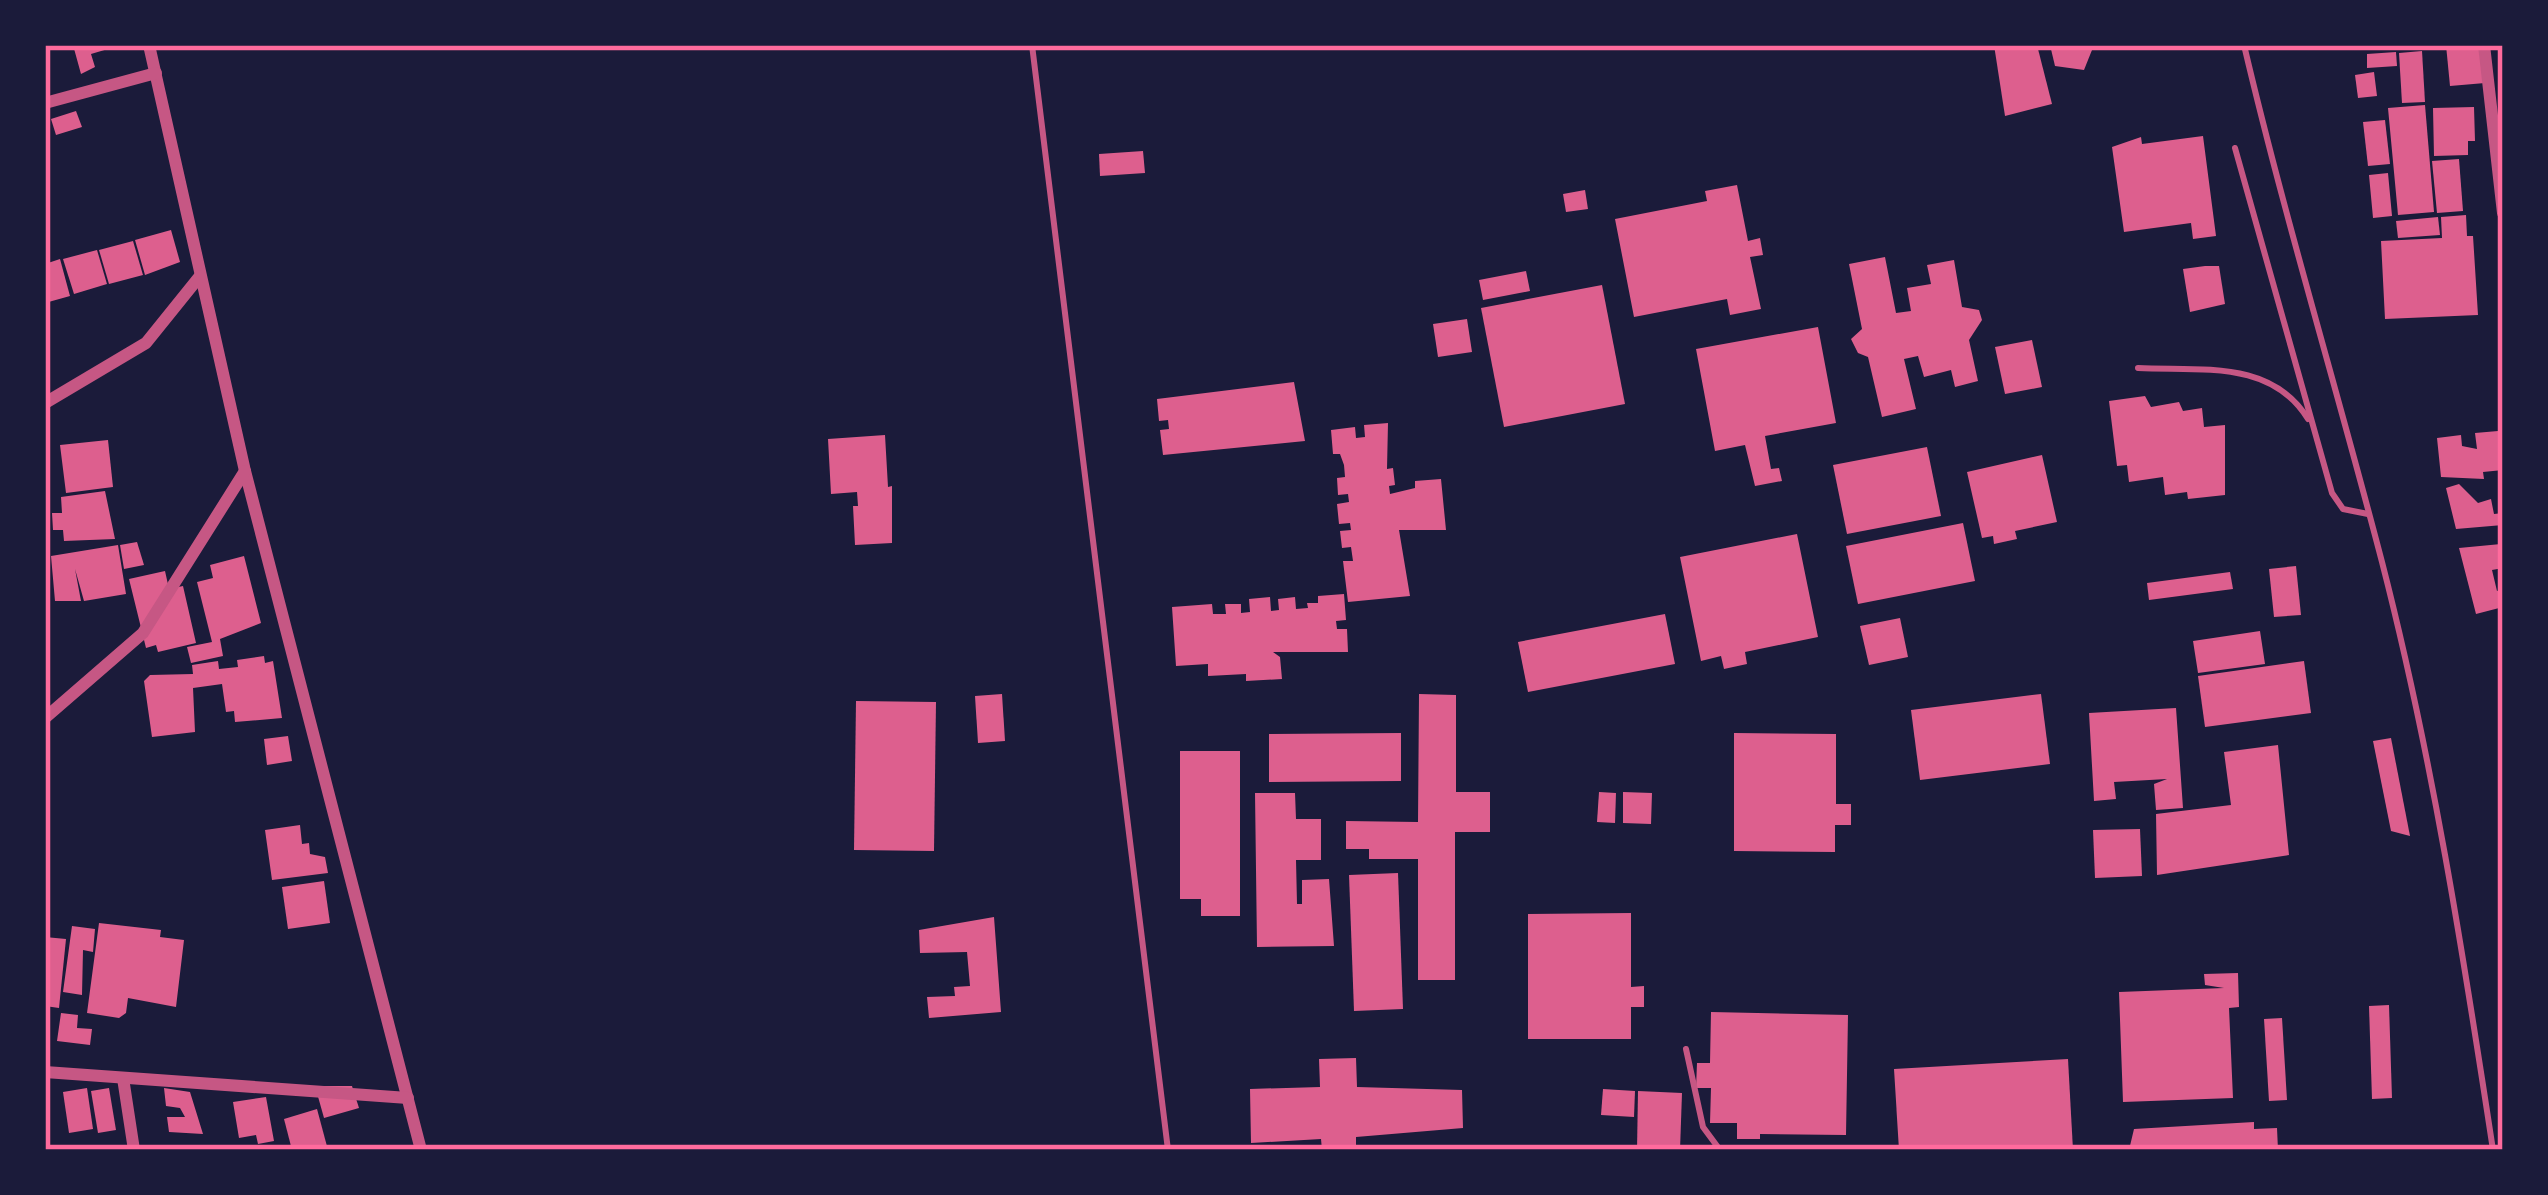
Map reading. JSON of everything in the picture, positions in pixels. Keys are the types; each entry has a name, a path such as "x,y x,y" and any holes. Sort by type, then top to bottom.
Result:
{"street":[{"path":"149,45 245,471 422,1150"},
{"path":"2484,45 2503,213"},
{"path":"45,104 156,73"},
{"path":"45,403 146,343 200,276"},
{"path":"45,388 60,394"},
{"path":"45,718 143,633 245,471"},
{"path":"45,1072 408,1098"},
{"path":"124,1078 134,1150"}],"lane":[{"path":"1032,45 1168,1150"},
{"path":"2244,45 2287,228 2368,514 2452,880 2493,1150"},
{"path":"2235,148 2339,505 2368,514"},
{"path":"2138,368 2249,373 2294,396 2313,427"},
{"path":"1686,1048 1703,1127 1720,1150"}],"building":[{"path":"73,45 118,46 91,54 95,67 81,74"},
{"path":"1994,45 2037,45 2052,104 2005,116"},
{"path":"2050,45 2094,45 2084,70 2055,66"},
{"path":"2446,45 2481,45 2485,83 2450,86"},
{"path":"2422,51 2425,102 2402,103 2399,53"},
{"path":"2396,52 2397,66 2367,68 2367,54"},
{"path":"2374,72 2377,96 2358,98 2355,75"},
{"path":"2425,105 2434,212 2398,215 2388,108"},
{"path":"2474,107 2475,141 2468,141 2468,155 2434,156 2433,108"},
{"path":"76,111 82,127 56,135 51,119"},
{"path":"2385,120 2390,164 2368,166 2363,122"},
{"path":"2203,136 2216,236 2193,239 2191,223 2124,232 2112,147 2141,137 2142,144"},
{"path":"1143,151 1145,173 1100,176 1099,154"},
{"path":"2459,159 2463,211 2437,213 2432,161"},
{"path":"2388,173 2392,216 2373,218 2369,175"},
{"path":"1737,185 1748,241 1760,238 1763,255 1750,257 1761,309 1730,315 1727,299 1634,317 1615,219 1707,201 1705,191"},
{"path":"1585,190 1588,209 1566,212 1563,194"},
{"path":"2466,215 2467,236 2473,236 2478,315 2385,319 2381,241 2442,238 2441,217"},
{"path":"2438,217 2440,235 2398,238 2396,221"},
{"path":"171,230 180,262 145,275 135,240"},
{"path":"133,241 143,275 109,284 99,250"},
{"path":"97,250 107,284 74,294 63,259"},
{"path":"1885,257 1896,313 1911,311 1907,288 1931,284 1927,265 1954,260 1962,307 1979,310 1982,320 1969,340 1978,381 1955,387 1951,370 1924,377 1918,356 1904,359 1916,409 1882,417 1868,357 1858,353 1851,339 1862,329 1849,264"},
{"path":"60,259 70,296 45,303 45,264"},
{"path":"2219,266 2225,304 2190,312 2183,269"},
{"path":"1526,271 1530,291 1483,300 1479,280"},
{"path":"1602,285 1625,404 1504,427 1481,308"},
{"path":"1467,319 1472,352 1438,357 1433,324"},
{"path":"1818,327 1836,423 1765,436 1771,469 1779,468 1782,481 1755,486 1745,445 1715,451 1696,349"},
{"path":"2032,340 2042,387 2005,394 1995,347"},
{"path":"1294,382 1305,441 1163,455 1160,430 1169,429 1168,420 1159,421 1157,399"},
{"path":"2145,396 2151,407 2179,402 2183,411 2202,408 2204,427 2225,425 2225,495 2188,499 2187,492 2165,495 2163,477 2129,482 2127,465 2117,466 2109,401"},
{"path":"1388,423 1387,469 1393,468 1395,485 1389,486 1390,494 1415,488 1415,481 1441,479 1446,530 1399,530 1410,596 1348,602 1343,561 1353,561 1351,547 1342,548 1340,531 1351,530 1350,523 1339,524 1337,504 1349,502 1348,494 1338,495 1337,478 1345,477 1344,465 1340,454 1333,454 1331,430 1355,427 1356,438 1365,437 1364,425"},
{"path":"2498,431 2503,470 2483,472 2484,479 2441,477 2437,438 2461,435 2462,446 2477,449 2475,433"},
{"path":"885,435 888,487 892,486 892,543 855,545 857,492 831,494 828,439"},
{"path":"108,440 113,487 66,493 60,445"},
{"path":"1927,447 1941,516 1847,534 1833,465"},
{"path":"2042,455 2057,522 2015,531 2017,539 1994,544 1993,536 1982,538 1967,472"},
{"path":"2459,484 2478,503 2491,499 2494,514 2503,513 2503,525 2456,529 2446,488"},
{"path":"105,491 115,539 64,541 63,530 53,530 52,513 62,513 61,497"},
{"path":"1963,523 1975,581 1858,604 1846,546"},
{"path":"1797,534 1818,637 1745,652 1747,664 1724,669 1721,656 1701,661 1680,557"},
{"path":"137,542 144,565 124,569 120,545"},
{"path":"2501,544 2503,568 2492,570 2497,591 2503,589 2503,607 2476,614 2459,548"},
{"path":"118,545 126,594 84,601 75,569 81,601 55,601 51,556"},
{"path":"244,556 261,623 220,639 223,656 191,663 187,647 212,642 197,582 213,578 210,565"},
{"path":"2296,566 2301,615 2274,617 2269,569"},
{"path":"165,571 169,589 183,586 196,643 158,652 156,645 146,648 129,579"},
{"path":"2230,572 2233,589 2149,600 2147,583"},
{"path":"1344,594 1346,620 1336,621 1337,629 1347,629 1348,652 1273,652 1280,657 1282,679 1246,681 1246,674 1208,676 1208,664 1176,666 1172,607 1212,604 1213,614 1226,614 1225,604 1241,604 1241,613 1250,612 1249,599 1270,597 1271,611 1279,610 1278,599 1295,597 1296,609 1318,603 1318,596"},
{"path":"1665,614 1675,664 1528,692 1518,642"},
{"path":"1900,618 1908,657 1869,665 1860,626"},
{"path":"2260,631 2265,664 2198,673 2193,641"},
{"path":"264,656 265,663 273,661 282,718 235,722 234,711 226,712 222,684 193,688 195,732 152,737 144,681 150,675 193,674 192,665 218,661 219,669 238,667 237,660"},
{"path":"2304,661 2311,713 2205,727 2198,676"},
{"path":"1002,694 1005,741 978,743 975,696"},
{"path":"1419,694 1456,695 1456,792 1490,792 1490,832 1455,832 1455,980 1418,980 1418,859 1369,859 1369,849 1346,849 1346,821 1418,822"},
{"path":"2041,694 2050,764 1920,780 1911,710"},
{"path":"856,701 936,702 934,851 854,850"},
{"path":"2176,708 2183,808 2156,810 2154,784 2167,779 2114,782 2116,799 2094,801 2089,713"},
{"path":"1401,733 1401,781 1269,782 1269,734"},
{"path":"1734,733 1836,734 1836,804 1851,804 1851,825 1835,825 1835,852 1734,851"},
{"path":"288,736 292,761 267,765 264,739"},
{"path":"2391,738 2410,836 2391,831 2373,741"},
{"path":"2278,745 2289,855 2157,875 2156,814 2231,805 2224,752"},
{"path":"1180,751 1240,751 1240,916 1201,916 1201,899 1180,899"},
{"path":"1599,792 1616,793 1615,823 1597,822"},
{"path":"1623,792 1652,793 1651,824 1623,823"},
{"path":"1255,793 1295,793 1296,819 1321,819 1321,860 1296,860 1297,904 1302,904 1302,880 1329,879 1334,946 1257,947"},
{"path":"300,825 302,844 309,843 310,854 325,857 328,873 272,880 265,830"},
{"path":"2140,829 2142,876 2095,878 2093,830"},
{"path":"1398,873 1403,1009 1354,1011 1349,875"},
{"path":"324,881 330,923 288,929 282,887"},
{"path":"1631,913 1631,987 1644,986 1644,1007 1631,1007 1631,1039 1528,1039 1528,914"},
{"path":"994,917 1001,1012 929,1018 927,997 955,996 954,987 970,986 967,952 920,953 919,930"},
{"path":"99,923 161,930 160,937 184,940 176,1007 128,998 126,1013 119,1018 87,1013"},
{"path":"72,926 95,929 93,952 83,950 82,995 63,992"},
{"path":"45,937 66,939 59,1008 45,1006"},
{"path":"2238,973 2239,1007 2229,1008 2233,1098 2123,1102 2119,992 2224,988 2205,985 2204,974"},
{"path":"2389,1005 2392,1098 2372,1099 2369,1006"},
{"path":"1711,1012 1848,1015 1846,1135 1760,1134 1760,1139 1737,1139 1737,1123 1710,1123 1711,1088 1696,1088 1697,1063 1710,1063"},
{"path":"61,1013 78,1015 77,1028 92,1029 90,1045 57,1041"},
{"path":"2282,1018 2287,1100 2269,1101 2264,1019"},
{"path":"1356,1058 1357,1087 1462,1090 1463,1128 1356,1137 1356,1150 1322,1150 1321,1139 1251,1143 1250,1089 1320,1087 1319,1059"},
{"path":"2068,1059 2073,1150 1899,1150 1894,1069"},
{"path":"315,1086 352,1086 359,1108 324,1118"},
{"path":"87,1088 93,1129 69,1133 63,1092"},
{"path":"109,1088 116,1130 98,1133 91,1091"},
{"path":"164,1088 190,1092 203,1134 169,1132 167,1117 185,1117 180,1108 166,1106"},
{"path":"1603,1089 1635,1091 1634,1117 1601,1115"},
{"path":"1638,1091 1682,1093 1680,1150 1637,1150"},
{"path":"266,1097 274,1141 258,1144 256,1135 239,1138 233,1102"},
{"path":"317,1109 328,1150 292,1150 284,1119"},
{"path":"2254,1122 2254,1129 2277,1128 2278,1150 2129,1150 2134,1129"}]}
